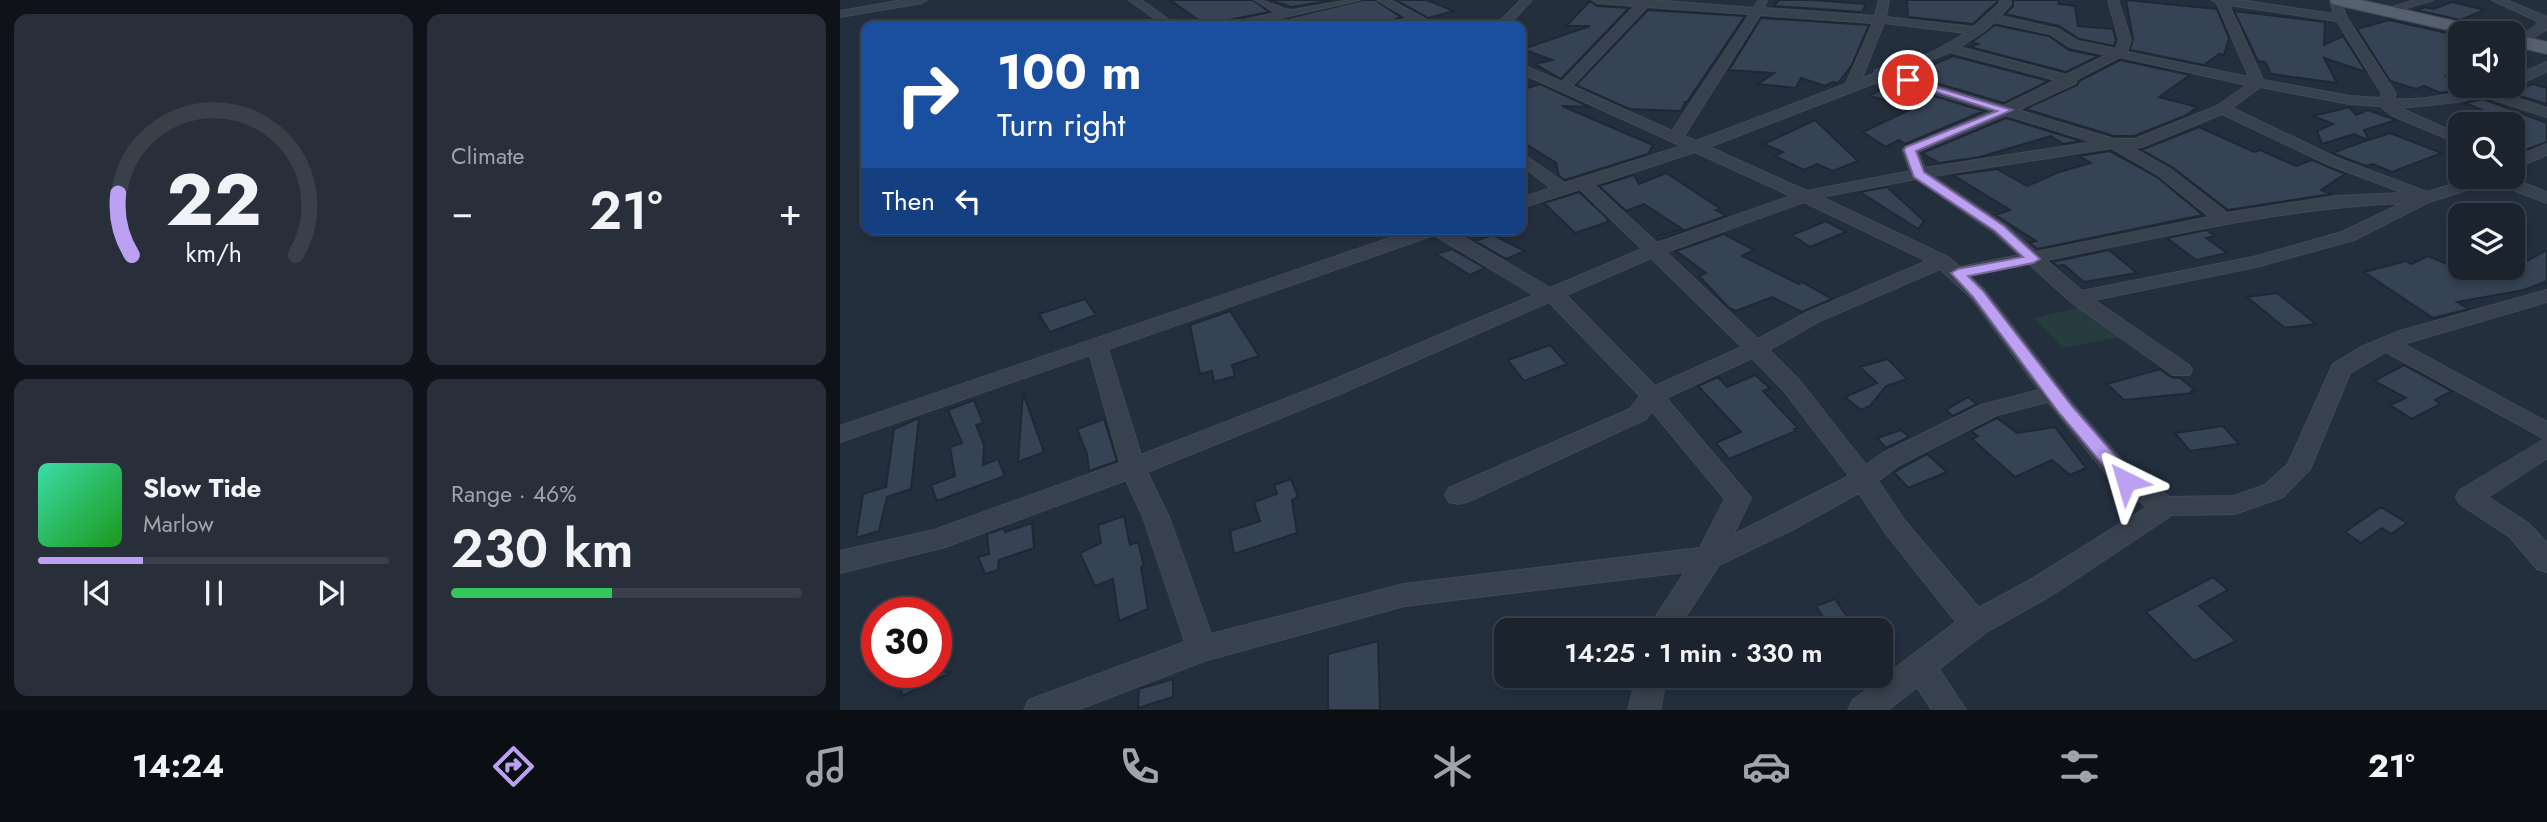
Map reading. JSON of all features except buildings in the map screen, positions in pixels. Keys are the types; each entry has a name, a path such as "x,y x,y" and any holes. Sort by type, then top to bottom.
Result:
{"main road":[{"path":"2338,6 2386,11 2448,25"},
{"path":"2525,43 2547,48"}],"street":[{"path":"840,15 922,0"},
{"path":"1134,0 1165,21"},
{"path":"1259,0 1287,14"},
{"path":"1253,21 1355,0"},
{"path":"1382,0 1421,21"},
{"path":"1506,21 1527,0"},
{"path":"1597,0 1760,6 1978,31"},
{"path":"1854,79 1880,20 1884,0"},
{"path":"1526,201 1695,147 1854,79 1883,73 1950,48 1978,31 2006,4 2005,0"},
{"path":"2113,0 2125,40 2121,52 2071,80 2007,110 1910,150 1919,174 2000,229 2078,298 2181,370"},
{"path":"2258,83 2220,0 2338,6 2389,94 2384,103"},
{"path":"2386,11 2428,0"},
{"path":"2497,0 2545,19 2537,33 2525,38"},
{"path":"1563,88 1646,2"},
{"path":"1675,138 1760,6"},
{"path":"1992,18 2054,31 2074,44 2301,92 2404,104 2448,97"},
{"path":"1409,21 1417,19"},
{"path":"1950,48 2071,80"},
{"path":"2525,76 2547,66"},
{"path":"1883,73 2113,143 2164,172 2225,220"},
{"path":"1530,80 1563,88 1805,196 1950,267 1978,294 2126,481 2167,506 2235,505 2274,491 2298,469 2342,369 2407,335 2547,296"},
{"path":"840,562 936,541 1133,468 1334,388 1654,250 1805,196 1919,174 2113,143 2137,144 2222,109 2258,83"},
{"path":"2503,98 2547,113"},
{"path":"2384,103 2398,113 2448,135"},
{"path":"2222,109 2332,161 2429,197"},
{"path":"2525,157 2547,149"},
{"path":"1526,161 1574,187 1654,250 1793,386 1864,480 1896,528 1975,624"},
{"path":"2078,298 2256,262 2348,236 2429,197 2455,189"},
{"path":"2524,189 2547,198"},
{"path":"1458,495 1638,414 1652,396 1755,349 1815,316 1950,267 2033,259 2263,211 2336,201 2429,197"},
{"path":"840,434 1418,235"},
{"path":"1446,235 1560,300 1652,396 1738,498 1709,558 1669,618"},
{"path":"2387,344 2547,432"},
{"path":"1097,345 1133,468 1156,517 1202,649"},
{"path":"1040,710 1202,649 1404,595 1709,558 1864,480 1891,459 1989,410 2054,393"},
{"path":"2547,447 2469,497 2519,530 2547,561"},
{"path":"1864,710 1975,624 2042,587 2167,506"},
{"path":"1921,667 1950,710"},
{"path":"1644,710 1649,688"}],"green space":[{"path":"2082,307 2125,336 2063,348 2034,318"}],"route":[{"path":"1908,80 2007,110 1910,150 1919,174 2000,229 2033,259 1958,273 1978,294 2066,410 2126,481"}]}
